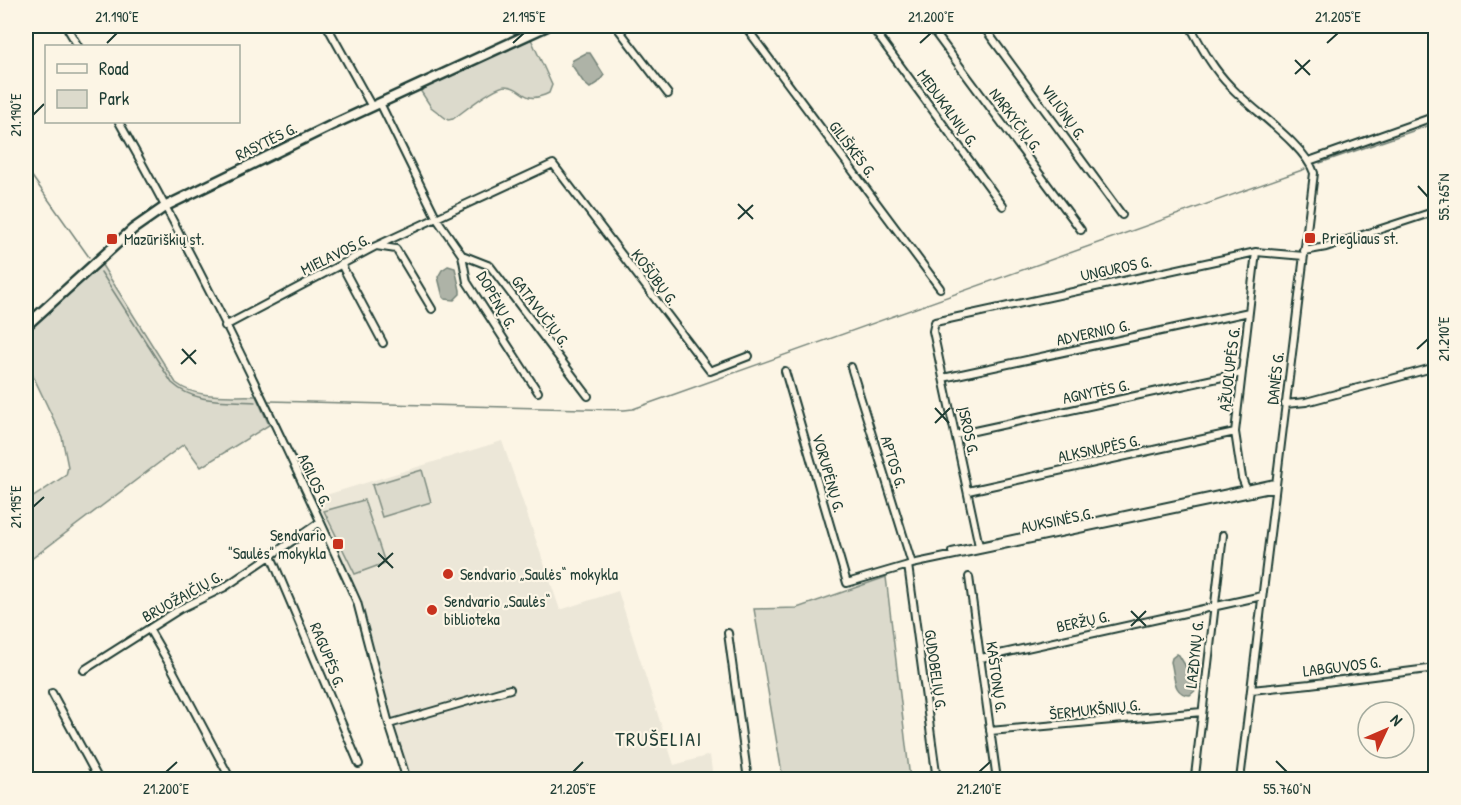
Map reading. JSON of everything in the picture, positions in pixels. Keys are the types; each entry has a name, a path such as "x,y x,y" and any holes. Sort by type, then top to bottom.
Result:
{"main road":[{"name":"RASYTĖS G.","path":"26,327 133,229 166,206 533,29 547,26"}],"street":[{"path":"66,26 77,45"},
{"name":"DOPĖNŲ G.","path":"327,26 376,105 437,219 462,255 467,282 538,392"},
{"path":"616,26 668,94"},
{"name":"GILIŠKĖS G.","path":"745,26 940,288"},
{"name":"MEDUKALNIŲ G.","path":"871,26 1003,206"},
{"name":"NARKYČIŲ G.","path":"930,26 1081,230"},
{"name":"VILIŪNŲ G.","path":"983,26 1122,215"},
{"path":"1190,26 1204,53 1231,87 1309,160 1436,116"},
{"name":"AGILOS G.","path":"120,123 166,206 357,602 389,724 407,779"},
{"name":"DANĖS G.","path":"1240,780 1314,182 1314,173 1309,160"},
{"name":"KOŠŪBŲ G.","path":"437,219 553,164 710,371 750,357"},
{"name":"UNGUROS G.","path":"935,322 1256,252 1304,254 1436,211"},
{"path":"376,246 437,219"},
{"name":"MIELAVOS G.","path":"225,326 376,246 396,249 432,309"},
{"name":"ĄŽUOLUPĖS G.","path":"1246,488 1242,478 1235,432 1256,252"},
{"name":"GATAVUČIŲ G.","path":"462,255 490,266 588,396"},
{"path":"341,264 383,343"},
{"name":"ADVERNIO G.","path":"944,378 1249,312"},
{"name":"ĮSROS G.","path":"935,322 933,331 979,546"},
{"name":"APTOS G.","path":"851,367 910,564"},
{"path":"1285,404 1306,402 1436,367"},
{"name":"VORUPĖNŲ G.","path":"785,371 847,583"},
{"name":"AGNYTĖS G.","path":"956,435 1241,373"},
{"name":"ALKSNUPĖS G.","path":"968,491 1235,432"},
{"path":"952,552 1246,488 1275,486"},
{"name":"AUKSINĖS G.","path":"847,583 910,564 1275,486"},
{"name":"BRUOŽAIČIŲ G.","path":"84,670 190,603 225,587 320,522"},
{"name":"LAZDYNŲ G.","path":"1195,776 1223,535"},
{"name":"RAGUPĖS G.","path":"271,556 358,764"},
{"name":"GUDOBELIŲ G.","path":"910,564 937,780"},
{"name":"KAŠTONŲ G.","path":"969,578 997,780"},
{"name":"BERŽŲ G.","path":"981,658 1262,596"},
{"path":"149,629 231,780"},
{"path":"728,633 748,780"},
{"name":"LABGUVOS G.","path":"1251,690 1436,668"},
{"path":"389,724 510,689"},
{"path":"52,693 99,780"},
{"name":"ŠERMUKŠNIŲ G.","path":"990,731 1202,711"}],"shaded area":[{"path":"590,53 604,75 590,88 571,64 573,60"},
{"path":"448,266 455,268 460,290 460,294 454,300 443,297 438,277"},
{"path":"502,441 560,610 618,591 674,765 710,755 713,779 411,779 390,715 362,607 313,499"},
{"path":"1177,654 1197,685 1197,689 1190,695 1180,692 1175,683 1171,662"}],"green space":[{"path":"531,39 552,85 549,93 533,97 511,87 500,87 453,119 448,120 431,107 420,90"},
{"path":"100,262 176,383 204,394 256,396 269,425 201,467 184,444 26,563 26,502 66,475 68,467 62,437 26,361 26,331"},
{"path":"422,470 431,502 382,517 372,485"},
{"path":"364,500 385,563 355,574 324,511"},
{"path":"886,577 910,779 783,779 754,609 797,608"}],"waterway":[{"path":"1320,163 1436,123"},
{"path":"269,401 633,409 1305,169"},
{"path":"26,170 89,257"},
{"path":"101,272 172,383 181,390 201,398 255,402"}],"place":[{"name":"Priegliaus st.","path":"1310,238"},
{"name":"Mazūriškių st.","path":"112,239"},
{"name":"Sendvario \"Saulės\" mokykla","path":"338,544"},
{"name":"Sendvario „Saulės“ mokykla","path":"448,574"},
{"name":"Sendvario „Saulės“ biblioteka","path":"432,610"}],"district":[{"name":"TRUŠELIAI","path":"659,739"}]}
